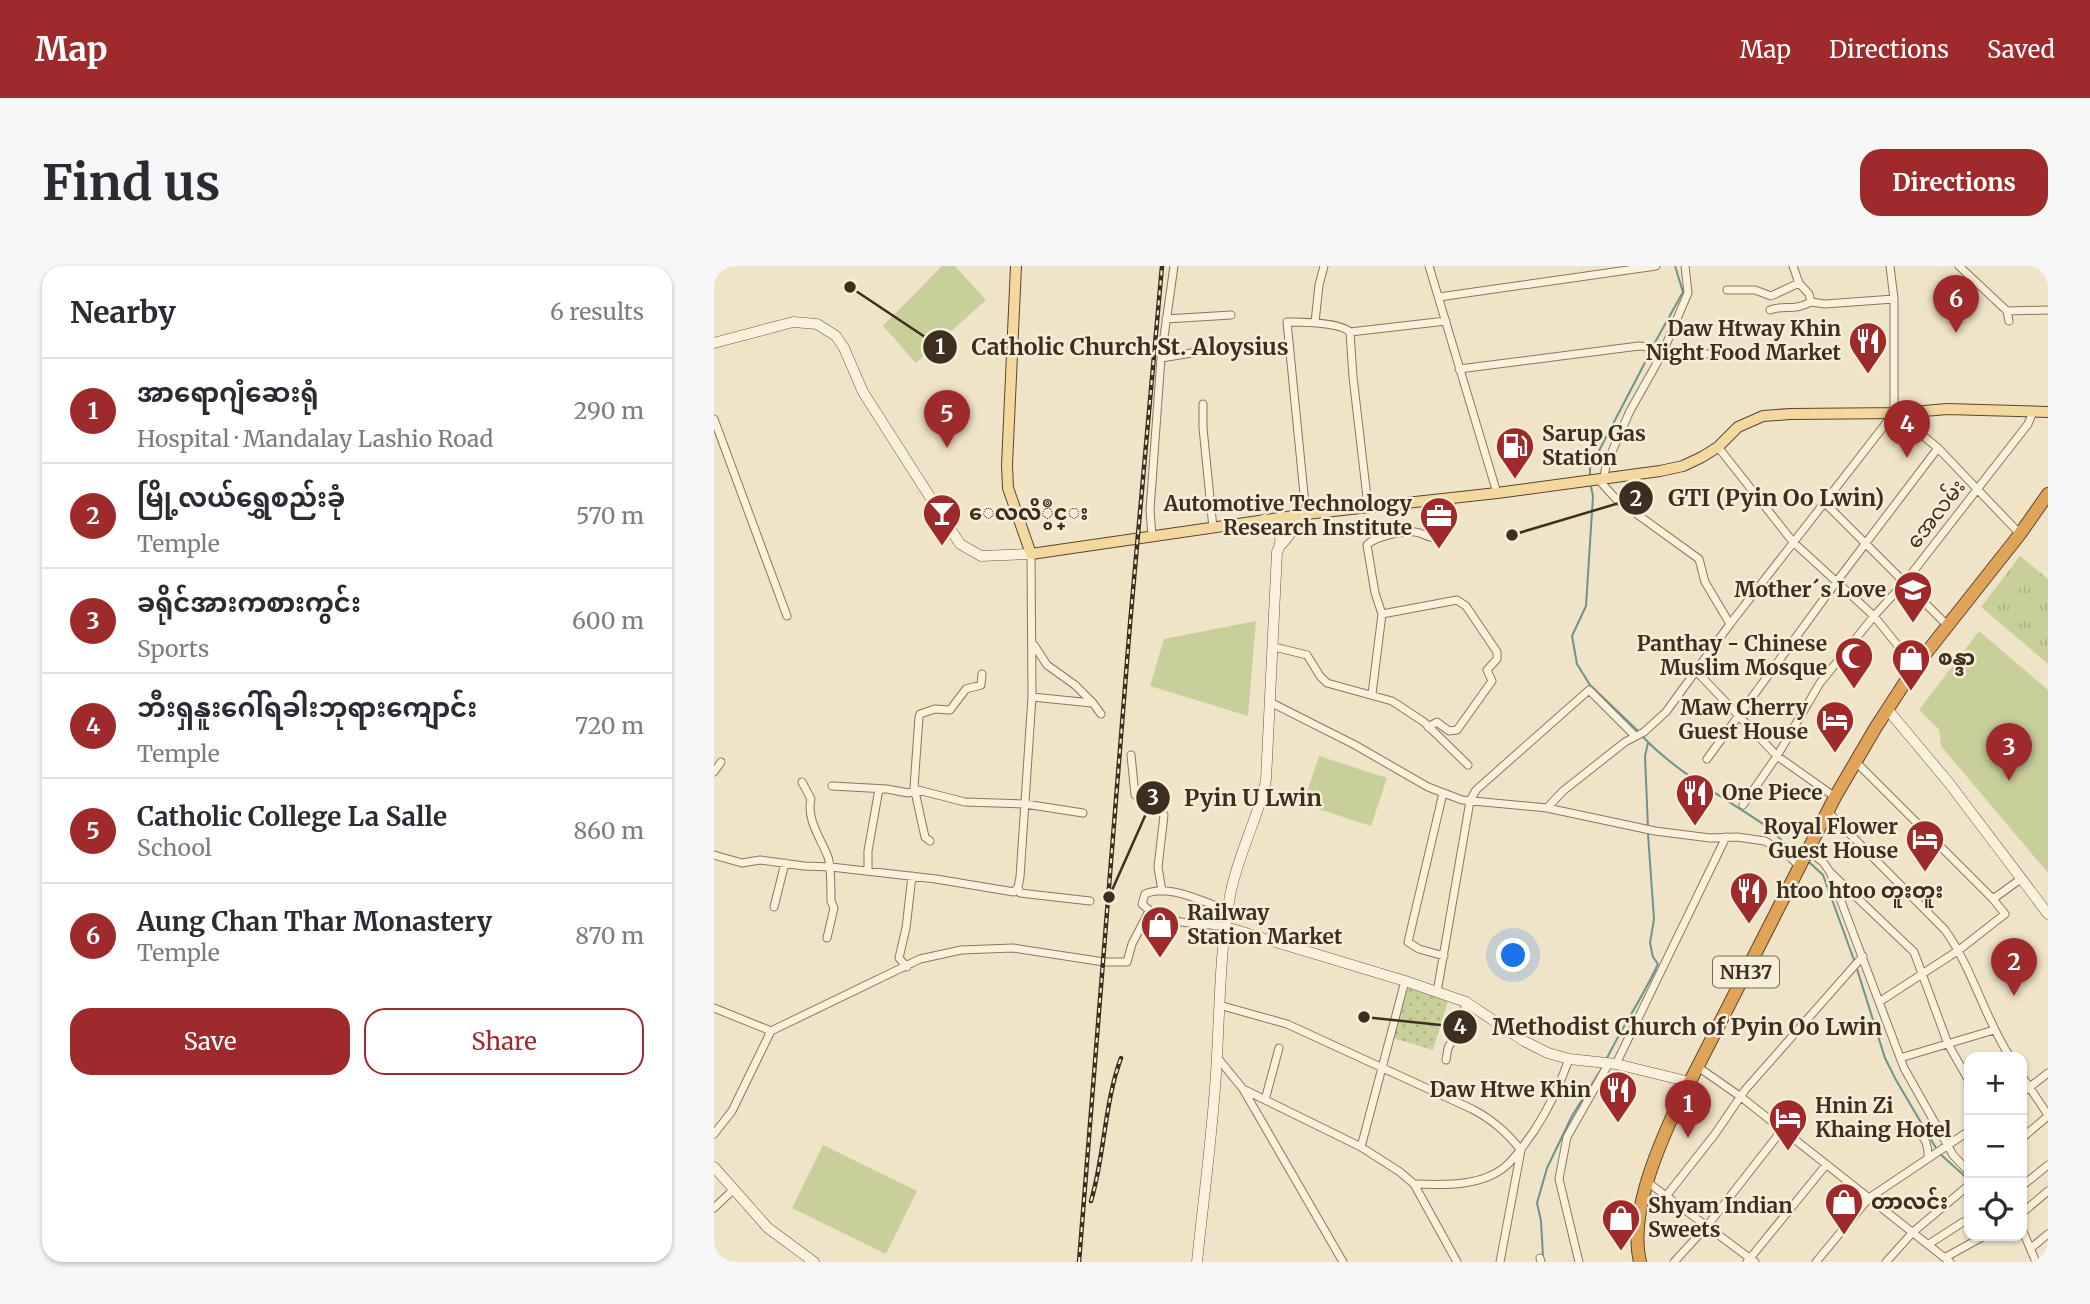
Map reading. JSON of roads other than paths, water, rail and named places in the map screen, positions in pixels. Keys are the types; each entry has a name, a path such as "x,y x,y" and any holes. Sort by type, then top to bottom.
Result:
{"highway":[{"name":"NH37","path":"1640,1262 1640,1220 1652,1161 1835,797 1915,667 2020,534 2048,494"}],"main road":[{"path":"1016,266 1008,488 1031,554 1265,519 1497,493 1683,466 1718,447 1738,427 1763,416 1947,409 2048,412"}],"street":[{"path":"1152,536 1150,510 1161,358 1174,266"},
{"path":"1315,322 1324,266"},
{"path":"1429,266 1497,493"},
{"path":"1439,297 1656,266"},
{"path":"1685,266 1688,293 1656,351 1606,465 1596,479 1616,499 1699,559 1705,582 1730,624"},
{"path":"1793,266 1799,283 1809,294 1811,302"},
{"path":"1547,808 1563,791 1666,712 1730,624 1894,413 1894,299 1891,266"},
{"path":"1959,266 2007,311 2009,321"},
{"path":"1727,290 1755,290 1771,296 1799,283"},
{"path":"1770,310 1782,307 1796,309 1811,302 1825,304 1894,299"},
{"path":"2007,311 2048,310"},
{"path":"1166,319 1231,315"},
{"path":"1197,1262 1228,909 1233,882 1266,779 1277,552 1289,532 1306,514 1285,327 1287,322 1315,322 1319,325 1343,327 1350,332 1446,321"},
{"path":"714,343 793,322 817,324 836,336 863,393 960,544 981,556 1031,554 1032,697 1018,887 1020,893 1090,901"},
{"path":"1350,332 1368,506"},
{"path":"1161,358 1235,346"},
{"path":"1459,369 1639,346 1656,351 1724,354"},
{"path":"1203,404 1213,528"},
{"name":"အေလမ်း","path":"1742,805 1777,756 1820,683 1905,582 2028,424 2033,412"},
{"path":"1894,413 1938,448 2020,534"},
{"path":"714,418 787,616"},
{"path":"1718,447 1793,542 1874,616 1915,667"},
{"path":"1707,759 1836,581 1938,448"},
{"path":"1372,694 1382,614 1375,593 1367,545 1378,537 1414,532 1425,537 1442,536 1453,521 1450,498"},
{"path":"1824,502 1947,625"},
{"path":"1265,519 1274,524 1282,544"},
{"path":"1382,614 1457,600 1466,606 1497,652 1497,659 1487,670 1492,681 1457,730 1449,731 1437,722 1428,727"},
{"path":"1033,645 1047,665 1074,685 1101,714"},
{"path":"1274,647 1307,655 1327,682 1392,701 1428,727 1468,765"},
{"path":"1697,672 1777,756 1835,797"},
{"path":"930,841 925,837 914,793 920,713 935,709 950,710 966,689 981,685 982,674"},
{"path":"1437,992 1470,801 1481,784 1589,690 1639,734"},
{"path":"1032,697 1093,703"},
{"path":"1270,702 1443,793 1470,801 1547,808 1647,830 1769,842 1788,855 1823,862 1830,872 1914,952 1948,1044 1964,1072"},
{"path":"1888,710 1949,783 2048,914"},
{"path":"1131,755 1135,795 1155,805 1164,815 1158,867 1162,891"},
{"path":"714,772 721,762"},
{"path":"1856,762 2005,914 1959,950 1879,1002"},
{"path":"802,782 811,799 809,804 814,825 828,857 831,901 834,908 827,938"},
{"path":"832,786 914,793 918,790 965,802 1025,804 1083,813"},
{"path":"869,871 869,851 879,789"},
{"path":"1443,793 1408,942 1419,949 1444,956"},
{"path":"1828,812 1945,930 1959,950 1994,1030 2007,1052"},
{"path":"1579,1262 1559,1179 1567,1137 1726,837"},
{"path":"714,855 742,863 760,860 869,871 1014,892 1018,887"},
{"path":"774,907 785,863"},
{"path":"1830,872 1900,1058 1945,1147 1964,1167"},
{"path":"907,967 899,958 906,928 912,876"},
{"path":"1993,899 2022,878"},
{"path":"1228,909 1190,897 1153,890 1145,894 1142,904 1166,920 1226,927 1466,1002 1539,1050 1569,1059 1608,1063 1690,1082"},
{"path":"714,1134 732,1111 771,1031 920,959 961,950 1013,948 1127,962 1132,944 1149,911"},
{"path":"1667,1195 1741,1097 1861,959"},
{"path":"1361,1147 1405,981"},
{"path":"1446,1060 1448,1048 1461,1025 1466,1002"},
{"path":"1219,1005 1287,1024 1382,1066 1491,1119 1521,1150"},
{"path":"714,1008 771,1031"},
{"path":"1900,1058 1994,1030"},
{"path":"1265,1100 1279,1048"},
{"path":"1217,1058 1242,1089 1343,1262"},
{"path":"1414,1184 1449,1185 1481,1178 1505,1167 1521,1150 1549,1108 1569,1059"},
{"path":"1698,1067 1741,1097 1948,1260 1976,1241"},
{"path":"2029,1088 2048,1073"},
{"path":"2027,1085 2048,1115 2027,1134"},
{"path":"1242,1089 1361,1147 1414,1184 1457,1262"},
{"path":"1900,1128 1917,1131 1922,1135 1931,1156"},
{"path":"1674,1262 1707,1226 1782,1130"},
{"path":"1816,1262 1869,1198 1964,1134"},
{"path":"1500,1262 1521,1150"},
{"path":"1646,1181 1751,1261 1826,1165"},
{"path":"2027,1182 2048,1165"},
{"path":"714,1167 768,1228 814,1262"},
{"path":"1886,1262 1913,1232 1964,1189"},
{"path":"714,1208 733,1190"},
{"path":"2027,1209 2048,1191"},
{"path":"1929,1244 1963,1222"},
{"path":"2031,1248 2048,1234"},
{"path":"2027,1239 2036,1262"}],"waterway":[{"path":"1653,346 1683,292 1675,266"},
{"path":"1590,477 1590,468 1651,351"},
{"path":"1591,487 1593,496 1586,606 1572,636 1577,664 1590,685 1639,732"},
{"path":"1642,736 1686,774 1770,829 1798,855"},
{"path":"1648,743 1645,756 1648,828"},
{"path":"1606,1060 1658,964 1653,957 1650,943 1654,919 1648,834"},
{"path":"1809,862 1823,875 1854,960"},
{"path":"1857,969 1885,1058 1936,1148"},
{"path":"1543,1256 1537,1203 1547,1168 1572,1116 1602,1068"},
{"path":"1939,1153 1967,1178"}],"railway":[{"path":"1079,1262 1130,624 1162,266"},
{"path":"1091,1201 1111,1093 1121,1058"}],"place":[{"name":"Catholic Church St. Aloysius","path":"850,287"},
{"name":"Aung Chan Thar Monastery","path":"1956,333"},
{"name":"Daw Htway Khin Night Food Market","path":"1868,375"},
{"name":"Catholic College La Salle","path":"947,448"},
{"name":"ဘီးရှနူးဂေါ်ရခါးဘုရားကျောင်း","path":"1907,458"},
{"name":"Sarup Gas Station","path":"1515,480"},
{"name":"GTI (Pyin Oo Lwin)","path":"1512,535"},
{"name":"ေလလိွဳင္း","path":"942,547"},
{"name":"Automotive Technology Research Institute","path":"1439,550"},
{"name":"Mother´s Love","path":"1913,624"},
{"name":"Panthay - Chinese Muslim Mosque","path":"1854,690"},
{"name":"စန္ဒာ","path":"1911,692"},
{"name":"Maw Cherry Guest House","path":"1835,754"},
{"name":"ခရိုင်အားကစားကွင်း","path":"2009,781"},
{"name":"One Piece","path":"1695,827"},
{"name":"Royal Flower Guest House","path":"1925,873"},
{"name":"Pyin U Lwin","path":"1109,897"},
{"name":"htoo htoo တူးတူး","path":"1749,925"},
{"name":"Railway Station Market","path":"1160,959"},
{"name":"မြို့လယ်ရွှေစည်းခုံ","path":"2014,996"},
{"name":"Methodist Church of Pyin Oo Lwin","path":"1364,1017"},
{"name":"Daw Htwe Khin","path":"1618,1124"},
{"name":"အာရောဂျံဆေးရုံ","path":"1688,1138"},
{"name":"Hnin Zi Khaing Hotel","path":"1788,1152"},
{"name":"တာလင်း","path":"1844,1236"},
{"name":"Shyam Indian Sweets","path":"1621,1252"}]}
